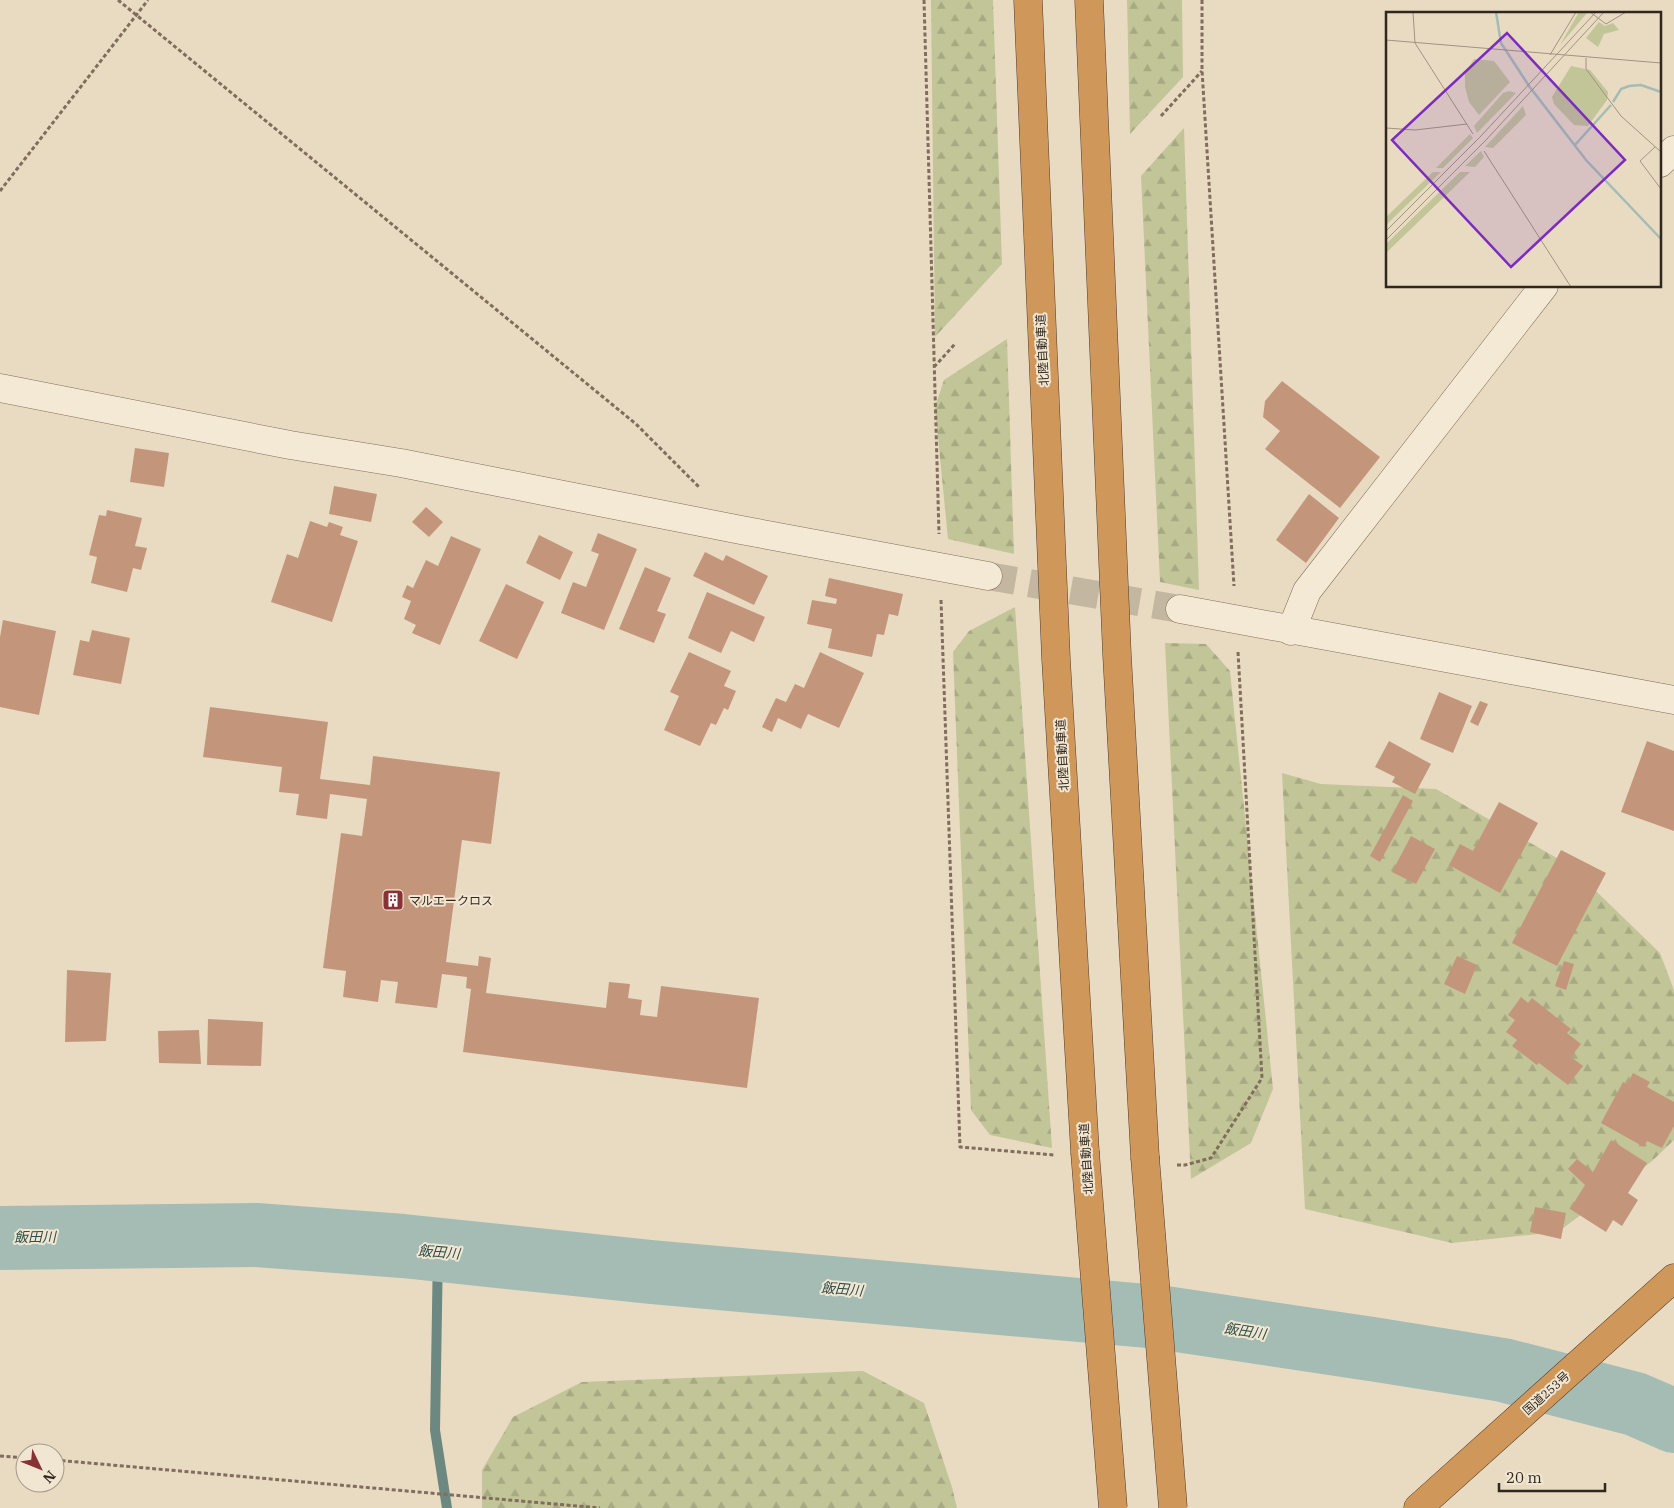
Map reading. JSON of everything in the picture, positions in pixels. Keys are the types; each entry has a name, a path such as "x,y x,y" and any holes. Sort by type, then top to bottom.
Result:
{"highway":[{"name":"北陸自動車道","path":"1028,0 1056,659 1085,1152 1114,1508"},
{"path":"1089,0 1117,655 1145,1157 1173,1508"},
{"name":"国道253号","path":"1418,1508 1674,1278"}],"street":[{"path":"1662,161 1674,150"},
{"path":"1291,631 1306,591 1542,288"},
{"path":"0,388 290,445 401,463 988,576"},
{"path":"1180,609 1291,631 1674,700"}],"path":[{"path":"118,0 636,424 706,494"},
{"path":"0,191 148,0"},
{"path":"924,0 940,568"},
{"path":"1202,0 1202,70 1236,620"},
{"path":"1161,116 1202,70"},
{"path":"934,368 955,344"},
{"path":"0,1456 15,1457"},
{"path":"65,1461 600,1508"}],"green space":[{"path":"931,0 993,0 1002,264 935,337"},
{"path":"1127,0 1182,0 1183,77 1130,134"},
{"path":"1184,128 1199,590 1160,582 1141,176"},
{"path":"1007,339 1014,554 948,539 935,407 944,380"},
{"path":"1015,607 1052,1148 990,1135 971,1110 953,652 969,631"},
{"path":"1165,643 1206,644 1230,671 1273,1089 1251,1143 1191,1179"},
{"path":"1282,773 1321,784 1436,789 1569,865 1660,953 1674,990 1674,1140 1651,1162 1558,1232 1452,1243 1305,1209"},
{"path":"863,1371 924,1403 952,1487 957,1508 482,1508 482,1470 513,1417 582,1382"}],"building":[{"path":"1282,381 1380,457 1340,508 1265,449 1280,431 1263,417 1265,401"},
{"path":"135,448 169,453 164,487 130,482"},
{"path":"334,486 377,494 371,522 329,514"},
{"path":"1309,494 1339,518 1306,563 1276,540"},
{"path":"426,507 443,522 429,537 412,522"},
{"path":"107,510 142,518 135,546 147,548 141,570 133,568 127,592 91,583 97,557 89,555 99,515 106,516"},
{"path":"310,521 327,527 329,522 343,527 340,535 358,541 332,622 271,602 287,554 298,558"},
{"path":"598,533 637,549 604,630 561,613 573,582 586,587 599,554 591,551"},
{"path":"539,535 573,552 560,580 526,563"},
{"path":"451,536 481,549 440,645 412,633 416,625 404,619 411,601 402,597 407,585 413,588 426,560 438,566"},
{"path":"705,552 723,561 726,555 768,576 754,605 693,576"},
{"path":"645,567 671,578 657,611 666,614 654,643 619,629"},
{"path":"829,578 903,594 898,616 889,614 884,635 877,634 872,657 828,648 832,629 807,624 812,600 836,604 837,599 825,596"},
{"path":"506,584 544,602 517,659 479,641"},
{"path":"707,592 765,617 754,642 731,631 721,653 688,638"},
{"path":"3,620 56,631 39,715 0,707 0,637"},
{"path":"92,630 130,638 121,684 73,675 80,640 89,642"},
{"path":"689,652 731,671 724,686 736,691 728,710 724,708 716,725 711,723 700,746 664,730 679,696 670,692"},
{"path":"820,652 864,673 839,728 808,714 801,729 778,718 772,732 762,727 776,698 786,702 795,684 804,688"},
{"path":"1439,692 1472,706 1453,753 1420,739"},
{"path":"1480,701 1488,704 1478,726 1470,722"},
{"name":"マルエークロス","path":"210,707 328,722 320,779 370,785 373,756 500,772 491,844 462,840 446,962 478,966 479,956 491,958 486,993 606,1008 609,982 630,984 628,998 642,1000 640,1015 657,1017 661,986 759,998 747,1088 463,1052 471,989 466,988 467,977 442,974 437,1008 395,1003 398,982 381,980 378,1002 343,997 346,971 323,968 341,833 362,836 367,799 330,794 327,819 296,815 299,794 279,792 282,767 203,757"},
{"path":"1389,741 1431,764 1415,794 1392,782 1395,777 1375,767"},
{"path":"1647,741 1674,751 1674,831 1621,812"},
{"path":"1403,795 1413,801 1380,862 1370,856"},
{"path":"1499,802 1538,823 1500,893 1449,865 1460,844 1473,851"},
{"path":"1411,836 1435,849 1416,884 1392,872"},
{"path":"1561,850 1606,873 1557,966 1512,943"},
{"path":"1457,956 1477,965 1465,994 1444,984"},
{"path":"1564,961 1574,964 1566,990 1555,986"},
{"path":"67,970 111,973 106,1041 65,1042"},
{"path":"1521,997 1528,1003 1532,998 1571,1029 1567,1033 1581,1044 1571,1057 1583,1066 1568,1085 1512,1046 1517,1040 1506,1032 1515,1020 1508,1015"},
{"path":"208,1019 263,1022 261,1066 207,1065"},
{"path":"199,1030 201,1064 159,1063 158,1031"},
{"path":"1633,1073 1650,1082 1647,1087 1674,1102 1674,1126 1662,1148 1647,1141 1644,1147 1601,1123 1623,1082 1627,1084"},
{"path":"1611,1140 1647,1163 1628,1193 1638,1200 1622,1226 1613,1220 1606,1232 1570,1209 1585,1185 1568,1169 1577,1159 1593,1172"},
{"path":"1535,1207 1566,1213 1561,1239 1530,1232"}],"waterway":[{"name":"飯田川","path":"0,1238 256,1235 403,1246 651,1272 1158,1317 1503,1370 1635,1404 1674,1421"},
{"path":"438,1250 435,1430 447,1508"}],"tunnel":[{"path":"988,576 1180,609"}],"place":[{"name":"マルエークロス","path":"393,900"}]}
